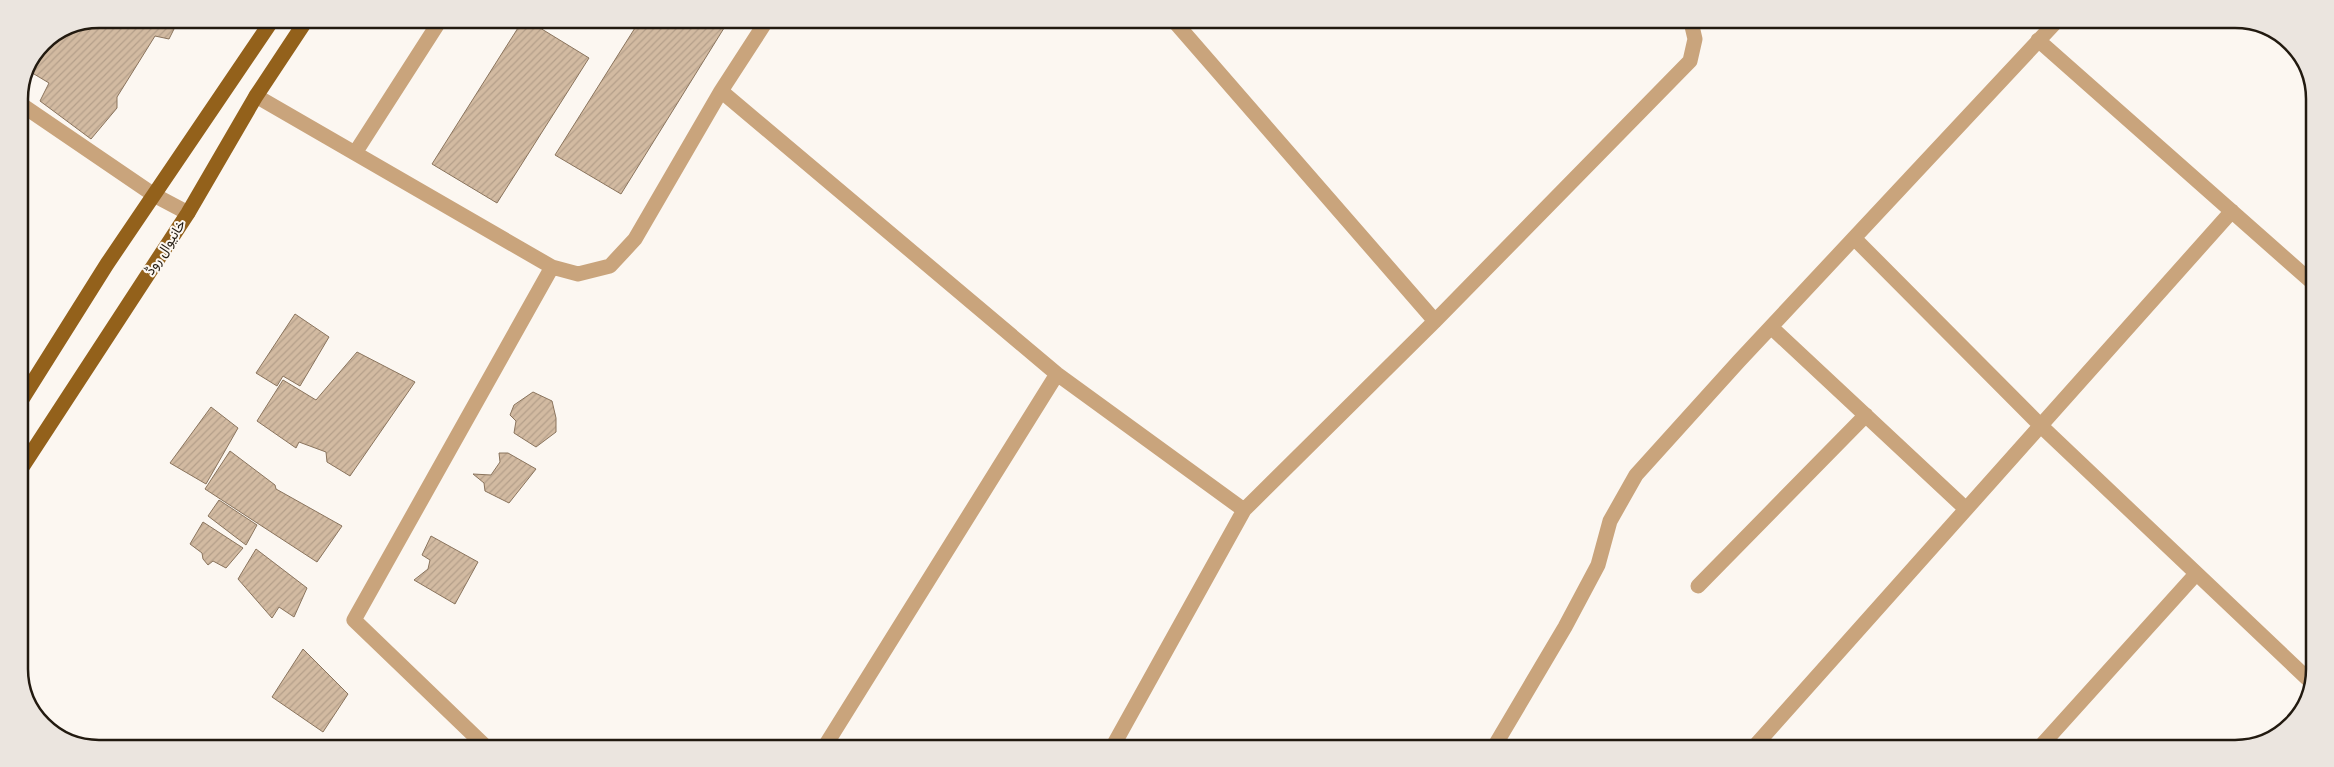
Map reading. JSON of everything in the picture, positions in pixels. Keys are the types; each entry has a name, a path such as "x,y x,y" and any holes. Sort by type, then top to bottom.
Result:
{"main road":[{"path":"28,390 107,264 266,28"},
{"name":"خانیوال روڈ","path":"28,458 188,213 256,96 301,28"}],"street":[{"path":"355,152 434,28"},
{"path":"256,96 552,267 578,274 610,266 635,239 721,91 762,28"},
{"path":"1180,28 1435,321"},
{"path":"1116,740 1244,510 1435,321 1690,61 1695,39 1692,28"},
{"path":"1498,740 1565,627 1598,565 1610,521 1636,475 2049,28"},
{"path":"2038,40 2306,277"},
{"path":"721,91 1057,374 1244,510"},
{"path":"28,109 154,195 188,213"},
{"path":"1760,740 2232,211"},
{"path":"1854,238 2041,426 2306,677"},
{"path":"479,740 354,620 552,267"},
{"path":"1771,327 1966,509"},
{"path":"829,740 1057,374"},
{"path":"1698,586 1866,415"},
{"path":"2046,740 2196,574"}],"building":[{"path":"99,28 174,28 169,39 155,36 117,97 117,108 91,139 40,101 49,83 32,73 33,71 39,59 48,48 59,39 71,33"},
{"path":"518,28 540,28 589,58 497,203 432,164"},
{"path":"635,28 724,28 621,194 555,155"},
{"path":"295,314 329,337 300,386 283,376 277,386 256,373"},
{"path":"357,352 415,382 350,476 327,462 326,452 299,442 296,448 257,421 283,380 316,400"},
{"path":"533,392 552,401 556,418 556,432 536,447 514,433 516,421 510,415 514,405"},
{"path":"211,407 238,428 206,484 170,463"},
{"path":"230,451 275,485 276,489 342,526 317,562 205,489"},
{"path":"499,453 508,453 536,469 509,503 485,491 484,483 473,474 491,475 500,462"},
{"path":"219,500 257,525 246,545 208,516"},
{"path":"203,522 243,548 226,568 213,561 208,565 203,559 202,553 190,544"},
{"path":"431,536 478,562 455,604 414,580 428,569 430,560 422,555"},
{"path":"256,549 307,588 294,617 279,607 272,618 238,579"},
{"path":"303,649 348,694 323,732 272,697"}]}
